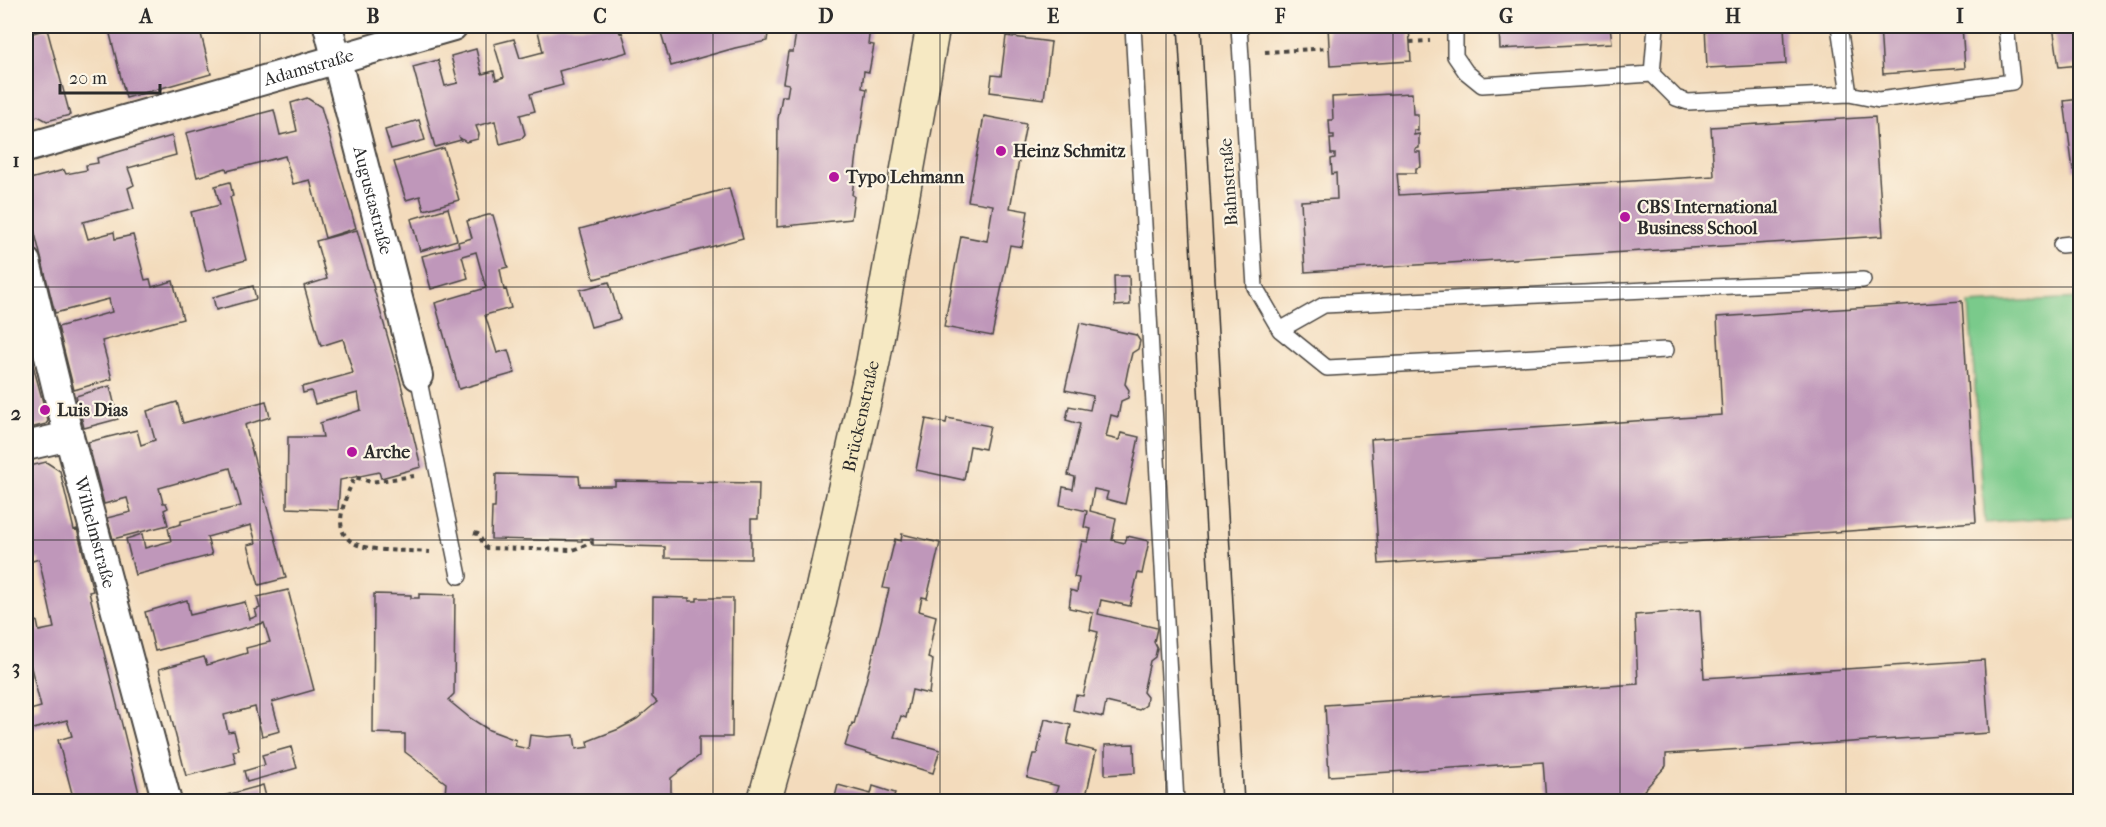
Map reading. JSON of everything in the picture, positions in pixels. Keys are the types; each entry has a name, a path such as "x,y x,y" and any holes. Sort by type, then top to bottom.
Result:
{"main road":[{"name":"Brückenstraße","path":"764,801 816,617 873,362 933,26"}],"street":[{"name":"Augustastraße","path":"328,26 418,375"},
{"name":"Adamstraße","path":"26,148 453,26"},
{"name":"Wilhelmstraße","path":"26,262 69,436 166,801"},
{"path":"26,446 69,436"}],"lane":[{"path":"1133,26 1176,801"},
{"name":"Bahnstraße","path":"1239,26 1255,287 1280,330"},
{"path":"1455,26 1455,56 1466,72 1482,85 1652,74 1676,98 1688,102 1849,94 1879,100 2012,82 2006,26"},
{"path":"1652,74 1656,26"},
{"path":"1839,26 1849,94"},
{"path":"2061,245 2080,243"},
{"path":"1666,350 1327,368 1280,330 1324,305 1863,280"},
{"path":"418,375 459,576"}],"path":[{"path":"1241,54 1329,48"},
{"path":"396,479 371,482 356,477 348,492 342,516 344,536 351,543 362,547 455,554"},
{"path":"450,530 478,534 486,548 573,550 593,542"}],"green space":[{"path":"2080,298 2080,516 1985,523 1969,304"}],"building":[{"path":"108,26 212,26 200,30 211,74 126,98"},
{"path":"558,26 617,26 620,33 622,32 628,52 559,71 563,85 530,94 535,111 520,115 525,134 522,138 500,144 495,121 476,126 478,139 466,142 460,138 461,140 435,147 413,67 438,60 445,86 458,83 451,56 476,49 482,74 494,71 496,80 504,77 494,44 514,39 520,58 543,52 538,31"},
{"path":"659,26 769,26 767,41 671,66"},
{"path":"797,26 876,26 876,29 870,28 868,44 874,45 869,72 864,71 862,88 867,89 857,154 851,219 777,227 778,119 782,96 787,96 789,84 783,83 788,52 793,52"},
{"path":"1328,26 1409,26 1411,61 1330,66"},
{"path":"1499,26 1610,26 1612,43 1500,49"},
{"path":"1705,26 1784,26 1786,64 1707,68"},
{"path":"1880,26 1962,26 1965,68 1883,74"},
{"path":"2053,26 2080,26 2080,65 2059,67"},
{"path":"47,29 70,115 47,121 38,116 26,120 26,35"},
{"path":"1006,36 1051,42 1044,99 990,92 992,75 1001,76"},
{"path":"1412,93 1413,114 1418,114 1418,131 1414,130 1414,135 1419,134 1419,148 1415,149 1415,152 1420,152 1421,167 1416,168 1416,173 1397,173 1399,195 1714,176 1711,127 1875,117 1883,236 1305,272 1301,201 1337,199 1336,173 1332,174 1331,159 1335,158 1335,154 1331,154 1330,139 1334,139 1334,135 1330,135 1329,120 1333,120 1332,97"},
{"path":"307,98 321,107 356,228 325,238 310,180 293,184 285,156 227,171 226,168 197,177 186,133 274,110 280,135 297,131 291,103"},
{"path":"2080,99 2080,169 2073,170 2064,101"},
{"path":"984,116 1026,124 1010,208 1028,211 1022,247 1010,245 992,336 944,327 961,236 987,241 993,205 968,201"},
{"path":"419,120 425,140 391,149 385,130"},
{"path":"172,136 176,155 128,168 134,185 128,188 134,209 83,222 88,239 114,232 115,239 133,235 145,280 150,279 152,287 173,281 183,319 102,341 112,379 74,390 58,327 112,312 109,299 55,313 26,198 26,180 64,170 66,174 87,170 86,165 98,163 97,158"},
{"path":"444,148 459,200 424,210 420,196 406,200 394,162"},
{"path":"230,182 233,196 230,197 246,260 206,271 191,212 220,205 215,186"},
{"path":"729,188 743,238 594,279 580,229"},
{"path":"448,208 457,240 420,251 411,219"},
{"path":"493,215 508,267 500,269 504,290 506,289 511,308 485,315 497,353 508,350 515,373 459,389 435,303 486,288 476,252 462,256 468,278 431,289 422,256 459,246 458,242 472,238 467,221"},
{"path":"357,230 400,380 421,467 381,478 379,472 340,480 338,510 287,508 288,437 323,437 320,423 361,410 358,393 315,404 311,391 303,393 302,387 353,373 343,339 321,346 304,286 327,279 316,241"},
{"path":"1114,276 1129,276 1130,305 1115,306"},
{"path":"609,282 620,319 591,327 580,290"},
{"path":"253,286 256,299 216,310 213,297"},
{"path":"1962,301 1976,522 1379,564 1371,439 1722,415 1717,317"},
{"path":"1080,323 1136,335 1140,341 1138,349 1132,353 1128,369 1125,384 1129,390 1128,398 1121,401 1118,417 1111,415 1106,437 1119,440 1121,433 1139,437 1125,504 1106,499 1108,492 1094,489 1090,511 1116,518 1112,540 1125,543 1127,536 1149,541 1142,574 1138,573 1130,606 1101,600 1098,614 1157,628 1154,642 1157,648 1155,657 1150,661 1143,692 1147,697 1146,705 1139,710 1106,702 1103,717 1073,710 1076,695 1083,696 1098,632 1090,630 1093,613 1069,608 1070,590 1077,592 1079,578 1074,577 1082,541 1088,542 1091,529 1084,527 1087,511 1060,505 1063,487 1073,489 1075,477 1068,475 1080,424 1066,420 1069,406 1090,410 1093,396 1065,390"},
{"path":"26,339 48,421 46,424 26,429"},
{"path":"110,386 118,419 84,428 76,396"},
{"path":"266,401 270,417 245,425 286,578 259,585 248,545 256,543 251,525 207,537 212,555 135,575 126,539 142,534 145,548 171,541 168,528 181,524 181,521 241,506 230,468 159,488 163,503 166,503 168,508 164,510 168,525 113,539 107,518 131,512 127,498 104,504 88,442 137,430 141,445 155,440 147,411 177,402 183,423"},
{"path":"947,418 990,426 985,449 970,446 964,480 916,470 926,419 946,423"},
{"path":"46,462 60,471 74,530 77,529 93,591 89,592 141,801 74,801 58,740 72,736 67,720 26,731 26,711 41,707 26,648 26,623 37,621 39,631 54,628 39,559 26,563 26,467"},
{"path":"496,474 579,476 580,486 615,486 615,481 759,483 758,519 751,519 751,559 665,558 665,547 593,545 593,539 582,539 582,541 491,539"},
{"path":"902,534 940,543 927,598 922,597 919,611 936,616 928,658 933,660 929,694 912,690 906,718 901,716 894,737 940,750 933,773 845,746 852,723 854,724 889,589 883,588 895,539 901,541"},
{"path":"288,590 314,690 272,702 280,731 262,736 255,707 224,715 228,732 234,731 239,750 233,751 236,763 186,776 159,669 204,657 207,665 247,653 246,648 270,642 264,623 155,651 145,612 187,600 190,615 245,602 250,619 257,616 255,610 260,608 257,597"},
{"path":"374,594 411,595 411,598 419,598 419,594 455,595 454,694 448,700 489,730 516,740 515,746 528,749 530,735 548,737 574,735 576,749 589,747 588,741 637,719 657,702 652,697 653,597 689,598 689,601 697,601 697,598 733,598 732,737 699,737 699,756 671,778 671,801 419,801 420,795 445,795 446,783 405,752 405,734 373,733"},
{"path":"1700,610 1704,678 1984,660 1989,733 1666,754 1666,766 1637,798 1628,798 1628,801 1546,801 1543,762 1329,776 1325,705 1638,684 1635,615"},
{"path":"1045,719 1071,725 1067,744 1096,751 1085,801 1041,801 1042,797 1054,800 1058,786 1027,778 1033,754 1037,754"},
{"path":"1134,744 1135,773 1105,775 1105,745"},
{"path":"291,747 297,768 247,782 244,771 265,765 262,755"},
{"path":"263,785 267,801 205,801"},
{"path":"838,785 871,794 873,786 895,793 892,801 834,801"}],"tram line":[{"path":"1178,26 1221,802"},
{"path":"1201,26 1244,802"}],"place":[{"name":"Heinz Schmitz","path":"1001,151"},
{"name":"Typo Lehmann","path":"834,177"},
{"name":"CBS International Business School","path":"1625,217"},
{"name":"Luis Dias","path":"45,410"},
{"name":"Arche","path":"352,452"}]}
